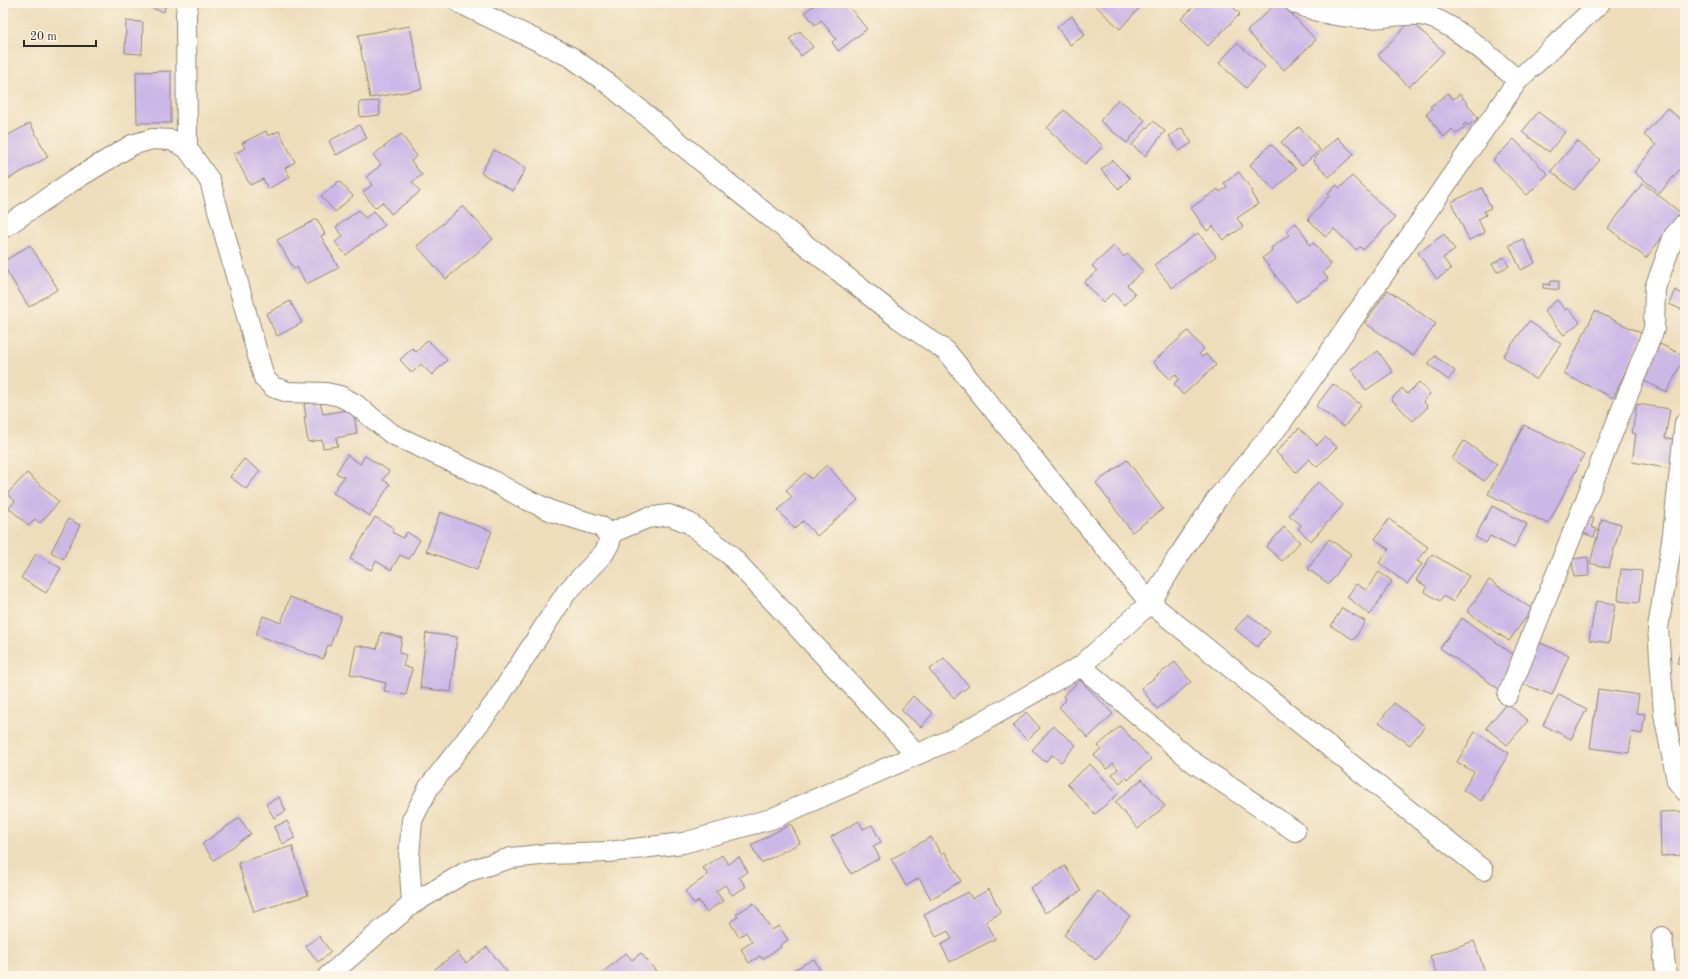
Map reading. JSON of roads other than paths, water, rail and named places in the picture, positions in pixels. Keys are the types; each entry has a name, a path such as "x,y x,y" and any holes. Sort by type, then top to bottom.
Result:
{"street":[{"path":"187,148 186,13 188,3"},
{"path":"460,3 571,57 610,85 735,188 898,318 946,351 1150,603 1483,870"},
{"path":"1295,3 1339,17 1369,18 1424,16 1440,20 1459,33 1518,80"},
{"path":"328,976 412,904 466,872 511,858 549,854 609,852 683,843 772,819 861,781 916,754 950,740 1081,666 1150,603 1178,557 1219,496 1281,422 1331,352 1518,80 1600,3"},
{"path":"3,228 74,180 132,145 152,139 171,140 187,148 210,181 235,267 264,378 273,387 288,392 326,393 340,396 355,404 392,434 491,480 521,497 554,512 600,526 608,534 610,542 604,553 566,593 496,703 429,787 412,820 410,857 412,904"},
{"path":"1508,695 1654,329 1654,288 1674,236 1685,223"},
{"path":"1685,423 1673,534 1658,628 1664,714 1677,781 1685,791"},
{"path":"608,534 647,518 669,515 689,523 729,554 916,754"},
{"path":"1081,666 1193,762 1295,832"},
{"path":"1662,937 1666,976"}]}
